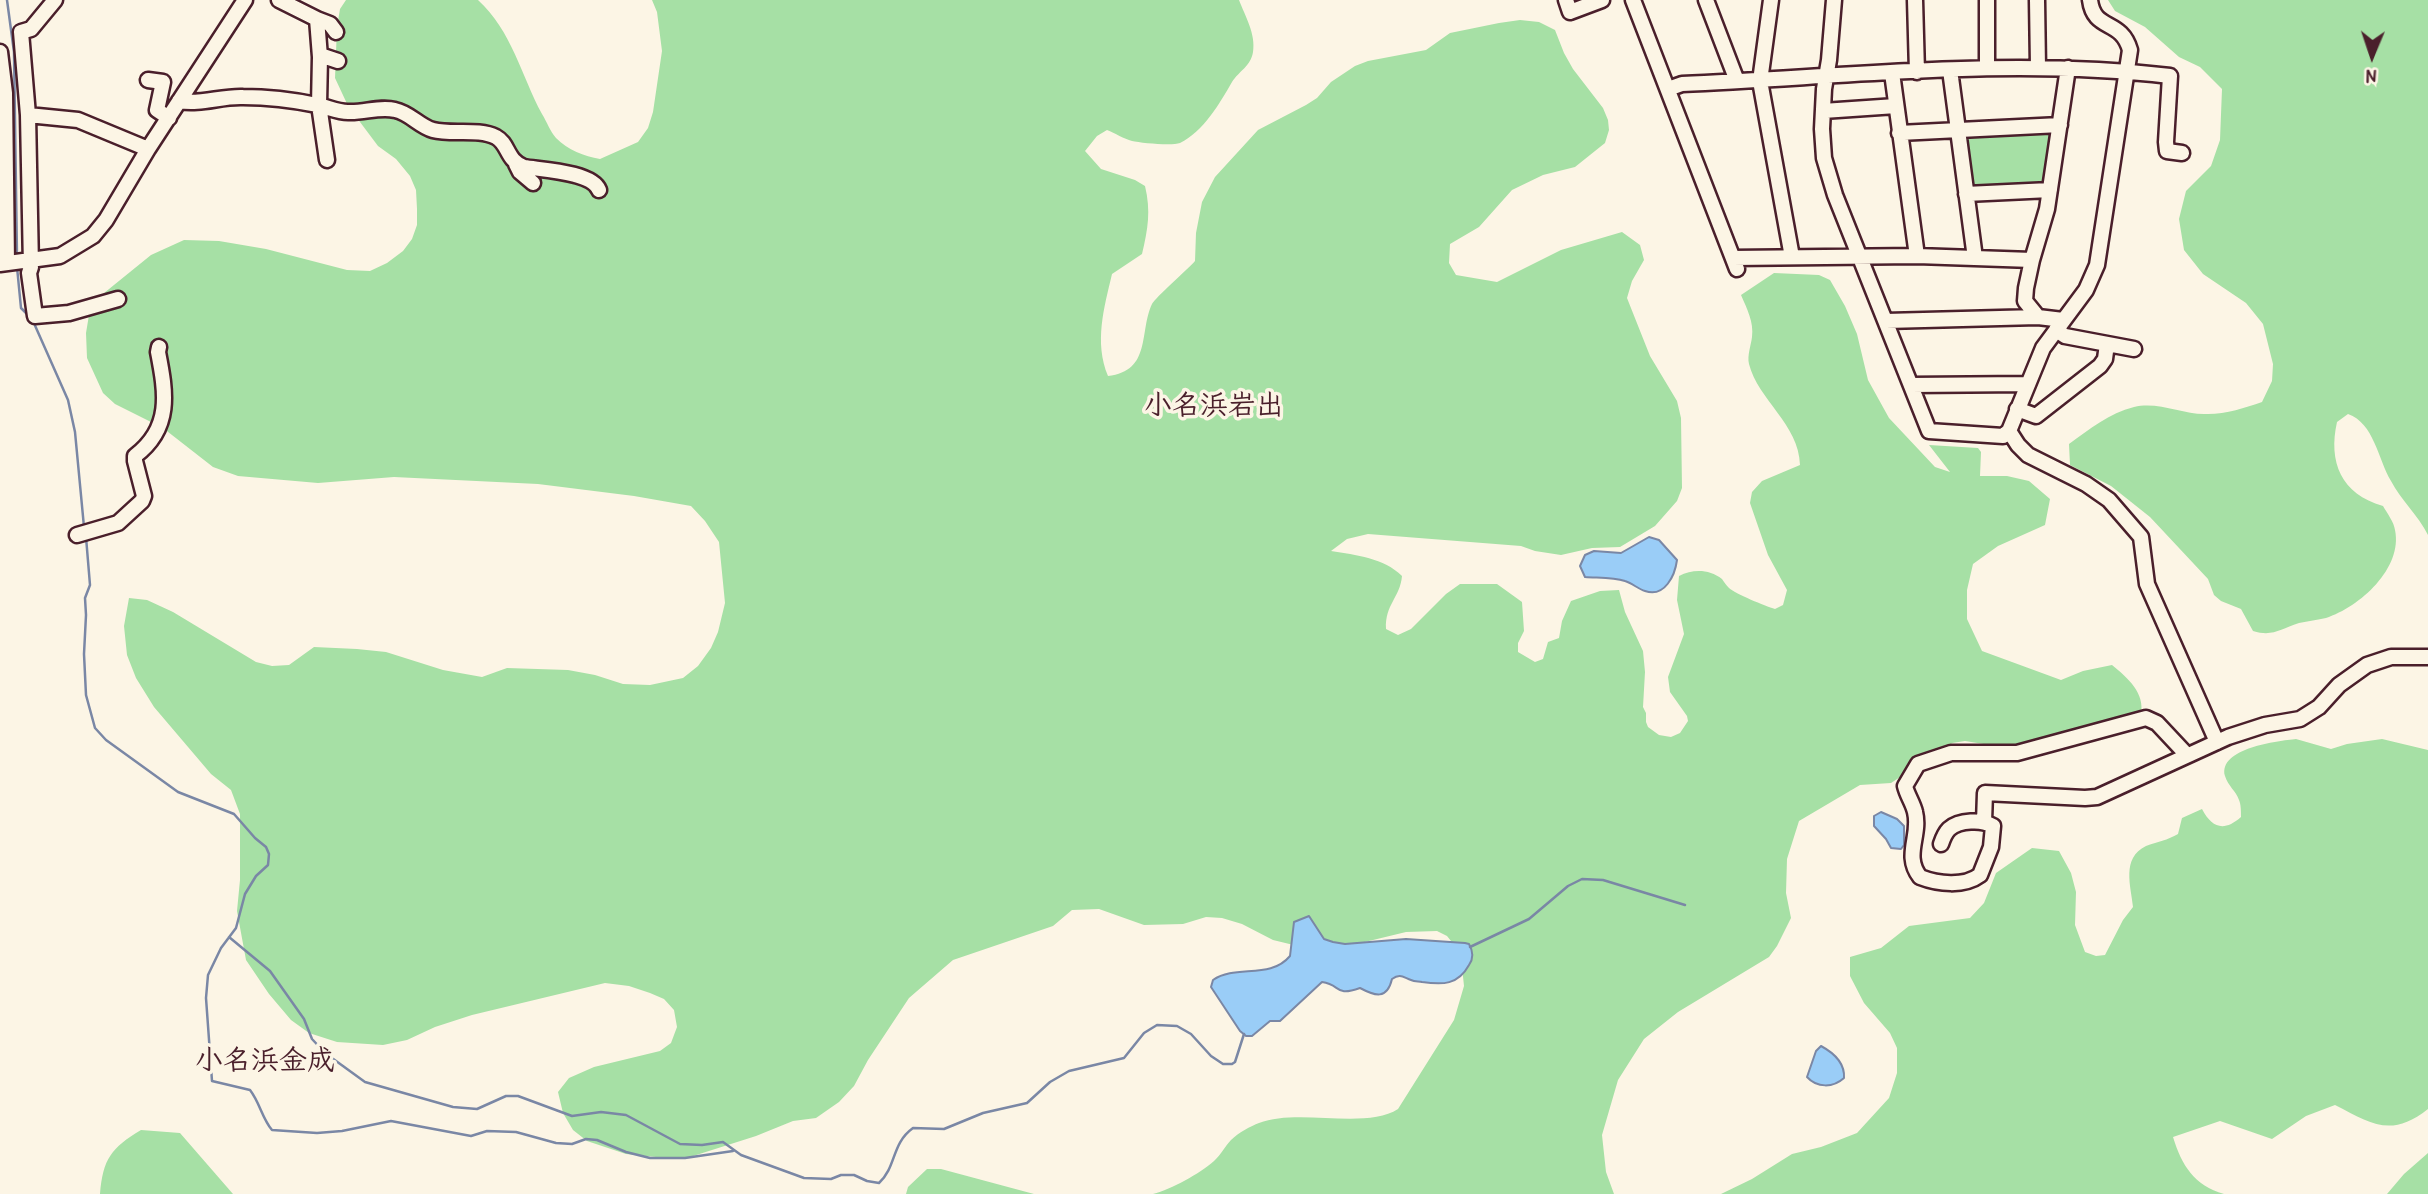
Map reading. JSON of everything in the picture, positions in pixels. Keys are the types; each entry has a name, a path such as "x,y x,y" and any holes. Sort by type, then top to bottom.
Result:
{"street":[{"path":"55,0 31,29 21,33 28,115 32,320 117,299"},
{"path":"0,52 3,93 3,263 60,256 93,236 106,220 148,149 245,0"},
{"path":"279,0 330,24 336,32"},
{"path":"1566,0 1570,12 1602,0"},
{"path":"1633,0 1735,263 1792,257 1860,256 2032,260"},
{"path":"1706,0 1737,81"},
{"path":"1771,0 1760,81 1792,257"},
{"path":"1834,0 1823,111 1824,158 1835,195 1929,431 2003,436 2009,431 2043,348 2086,290 2097,265 2130,50 2127,36 2100,22 2090,0"},
{"path":"1915,0 1917,72"},
{"path":"1987,0 1987,68"},
{"path":"2037,0 2038,67"},
{"path":"317,19 320,55 319,105 327,160"},
{"path":"320,55 338,61"},
{"path":"1668,89 1682,83 1987,68 2068,68 2170,76 2167,151 2182,153"},
{"path":"2038,317 2025,302 2026,288 2047,209 2068,68"},
{"path":"1950,70 1975,258"},
{"path":"1892,73 1917,256"},
{"path":"148,80 163,82 157,110 169,118"},
{"path":"180,101 192,103 244,97 319,105 349,113 398,110 432,130 487,134 502,141 520,172 533,183"},
{"path":"1823,111 1896,106"},
{"path":"28,115 78,120 148,149"},
{"path":"1899,133 2060,125"},
{"path":"516,164 585,177 597,184 599,190"},
{"path":"1966,194 2050,190"},
{"path":"1886,321 2038,317 2059,325 2065,336 2134,349"},
{"path":"2017,409 2036,416 2100,366 2105,359 2107,344"},
{"path":"76,535 118,523 142,501 144,496 135,456 152,442 162,413 164,388 159,347"},
{"path":"1911,385 2027,384"},
{"path":"2009,431 2028,455 2086,484 2109,500 2141,537 2147,584 2217,742"},
{"path":"1984,822 1985,793 2097,797 2217,742 2265,725 2284,724 2300,719 2319,707 2339,685 2367,665 2391,657 2428,657"},
{"path":"1941,844 1947,830 1955,825 1984,822 1993,826 1993,834 1980,875 1966,882 1953,883 1920,877 1911,855 1917,826 1915,811 1905,786 1918,764 1951,752 2017,753 2146,718 2157,723 2187,755"}],"green space":[{"path":"346,0 478,0 490,12 508,39 554,135 571,149 600,159 638,142 648,128 662,51 657,12 652,0 1239,0 1254,45 1252,57 1196,132 1180,143 1164,144 1132,141 1107,130 1097,136 1085,151 1101,169 1145,186 1148,204 1142,254 1112,274 1101,338 1108,376 1122,373 1138,358 1152,304 1195,261 1196,233 1202,202 1215,177 1258,130 1306,105 1317,98 1331,82 1368,61 1426,50 1450,33 1520,20 1539,22 1555,30 1573,69 1603,108 1609,130 1605,143 1575,167 1543,175 1512,190 1479,227 1450,244 1449,263 1456,275 1497,282 1561,250 1622,232 1640,245 1644,260 1632,281 1627,298 1650,356 1677,401 1681,418 1682,488 1677,501 1655,526 1620,547 1592,548 1561,555 1521,546 1368,534 1347,539 1331,551 1378,561 1402,576 1399,590 1388,613 1386,629 1398,635 1411,629 1446,594 1460,584 1497,584 1522,602 1524,631 1518,643 1518,652 1535,662 1543,659 1548,642 1559,638 1562,621 1571,601 1600,591 1619,590 1625,612 1643,651 1643,707 1648,727 1659,735 1671,737 1680,733 1688,721 1687,716 1670,692 1668,677 1684,634 1677,600 1679,576 1695,571 1712,573 1733,591 1775,609 1783,605 1787,590 1768,555 1750,503 1752,492 1762,481 1800,465 1798,450 1786,425 1754,377 1749,361 1752,326 1741,295 1774,273 1819,275 1830,280 1845,306 1857,334 1868,380 1889,418 1935,467 1950,472 1929,445 1978,448 1981,452 1980,476 2007,476 2029,481 2050,499 2045,525 1998,546 1973,564 1967,590 1967,619 1982,651 2061,680 2083,671 2112,665 2138,693 2142,706 2141,714 2015,749 1965,741 1952,743 1891,783 1860,785 1799,821 1787,859 1786,893 1791,918 1777,946 1769,957 1678,1012 1644,1039 1618,1080 1602,1135 1606,1172 1614,1194 1153,1194 1177,1185 1201,1171 1216,1159 1234,1137 1259,1123 1293,1117 1368,1118 1398,1109 1454,1020 1464,986 1462,967 1455,946 1447,936 1437,931 1406,932 1340,948 1310,949 1273,940 1242,924 1222,918 1206,917 1183,924 1144,925 1099,909 1072,910 1053,926 953,960 909,998 854,1086 839,1102 816,1118 793,1121 690,1157 626,1154 587,1141 573,1130 563,1113 558,1092 569,1078 594,1067 660,1051 671,1043 677,1027 674,1010 664,999 629,986 605,983 472,1015 407,1040 383,1045 337,1042 309,1033 291,1020 246,960 237,911 240,814 231,790 211,774 154,707 136,678 127,655 124,626 129,598 147,600 173,612 256,662 272,666 289,665 314,647 357,649 386,652 443,670 482,677 507,668 568,670 623,684 650,685 683,678 698,666 718,632 725,603 719,542 691,506 538,484 394,477 318,483 238,476 213,467 163,428 115,404 103,393 87,358 86,333 93,302 151,255 184,240 219,241 266,249 347,270 370,271 403,251 412,239 417,225 417,209 416,190 410,176 396,159 378,146 349,108 335,78 337,27 340,9"},
{"path":"2108,0 2428,0 2428,535 2395,488 2364,425 2348,414 2337,422 2334,450 2341,475 2357,493 2383,506 2392,521 2396,544 2386,572 2376,584 2352,605 2326,618 2299,623 2271,633 2253,631 2241,609 2221,601 2214,595 2208,579 2150,517 2111,486 2070,465 2069,444 2116,413 2143,406 2211,414 2241,409 2262,402 2272,381 2273,364 2263,324 2246,303 2203,274 2184,250 2179,219 2186,191 2211,166 2220,140 2222,89 2200,67 2179,57 2145,27 2115,11"},
{"path":"2053,131 2045,182 2042,186 1972,190 1965,133"},
{"path":"2296,739 2331,749 2382,739 2428,750 2428,1109 2403,1123 2381,1125 2335,1105 2306,1116 2272,1139 2220,1121 2173,1137 2185,1165 2197,1180 2224,1194 1721,1194 1752,1179 1792,1154 1821,1147 1857,1133 1889,1098 1897,1073 1897,1048 1890,1033 1864,1003 1850,976 1850,957 1881,948 1909,926 1970,918 1984,903 1996,873 2032,848 2059,851 2071,873 2076,892 2075,925 2085,952 2096,956 2105,955 2133,907 2129,873 2130,865 2138,851 2178,834 2182,818 2202,809 2214,824 2219,826 2235,822 2241,817 2240,802 2225,776 2225,766 2231,759 2251,748"},
{"path":"141,1130 180,1133 233,1194 100,1194 103,1172 110,1156 122,1143"},
{"path":"2428,1153 2428,1194 2387,1194 2404,1174"},
{"path":"927,1169 941,1169 1034,1194 906,1194 908,1187"}],"water":[{"path":"1649,537 1659,540 1677,560 1668,584 1663,588 1652,592 1620,580 1585,577 1580,566 1585,555 1594,551 1621,553"},
{"path":"1881,812 1897,819 1904,826 1904,845 1901,849 1891,848 1874,826 1874,816"},
{"path":"1309,916 1324,939 1333,942 1345,944 1406,939 1465,943 1469,944 1472,960 1465,972 1455,980 1430,983 1397,976 1392,979 1387,990 1380,994 1360,988 1342,991 1322,982 1280,1021 1270,1021 1252,1036 1246,1036 1211,987 1213,980 1232,973 1273,968 1282,963 1290,956 1294,922"},
{"path":"1821,1046 1834,1055 1843,1068 1844,1078 1835,1084 1820,1085 1807,1077 1816,1051"}],"waterway":[{"path":"7,0 14,52 17,256"},
{"path":"17,267 21,308 29,316"},
{"path":"33,321 68,400 75,432 84,527"},
{"path":"86,537 90,585 85,598 84,654 86,695 95,728 106,740 178,792 234,814 266,847 269,854 268,865 256,876 245,894 236,928 221,948 208,975 206,998 212,1081 250,1090 272,1130 317,1133 391,1121 471,1136 487,1131 516,1132 556,1143 572,1144 586,1139 597,1140 650,1158 685,1158 733,1151"},
{"path":"1470,947 1529,919 1568,886 1582,879 1603,880 1685,905"},
{"path":"229,937 270,971 304,1019 312,1039 325,1053 365,1082 453,1107 477,1109 506,1096 518,1096 572,1116 601,1112 626,1115 680,1144 723,1142 741,1155 804,1178 831,1179 841,1175 854,1175 879,1183 889,1169 901,1141 913,1128 944,1129 983,1113 1027,1103 1050,1082 1069,1071 1124,1058 1144,1033 1157,1025 1177,1026 1191,1034 1211,1056 1223,1064 1235,1062 1244,1034"}],"district":[{"name":"小名浜岩出","path":"1214,407"},
{"name":"小名浜金成","path":"265,1062"}]}
